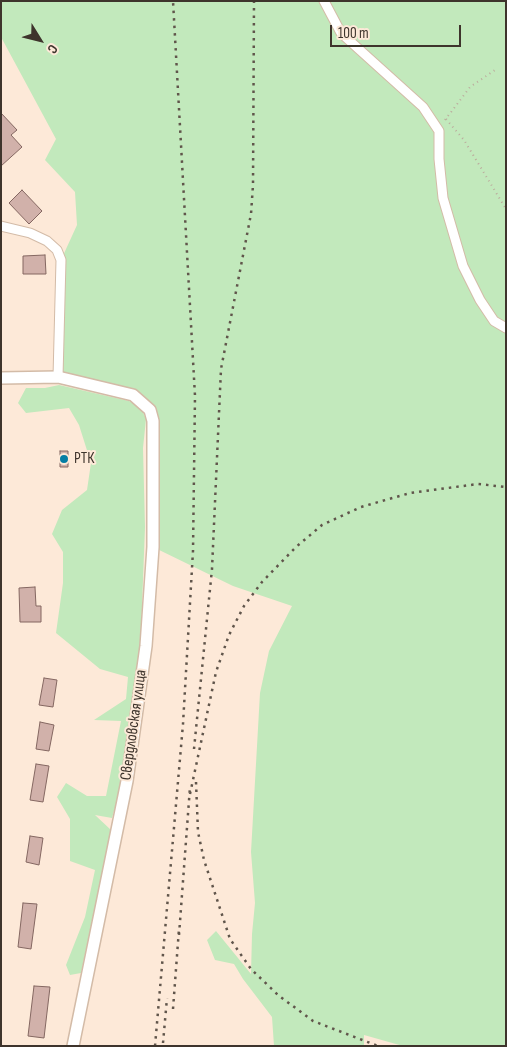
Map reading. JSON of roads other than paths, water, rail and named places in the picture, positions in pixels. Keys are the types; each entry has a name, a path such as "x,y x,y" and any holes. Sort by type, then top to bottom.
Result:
{"main road":[{"path":"1,378 58,377"},
{"name":"Свердловская улица","path":"58,377 133,395 150,410 153,421 153,547 146,646 127,782 73,1046"}],"street":[{"path":"324,1 341,33 423,107 440,131 439,159 443,198 463,266 489,314 494,321 506,328"},
{"path":"1,226 30,233 47,241 57,250 61,260 58,377"}],"railway":[{"path":"155,1046 183,724 193,551 195,396 173,1"},
{"path":"194,749 212,569 221,369 251,214 253,185 254,1"},
{"path":"190,794 216,672 229,635 244,606 262,582 296,547 322,525 361,507 410,493 478,484 506,487"},
{"path":"196,782 198,832 204,860 230,939 251,969 278,995 313,1021 378,1046"},
{"path":"179,935 190,787"},
{"path":"173,1009 179,929"},
{"path":"163,1043 167,998"}],"place":[{"name":"РТК","path":"64,459"}]}
